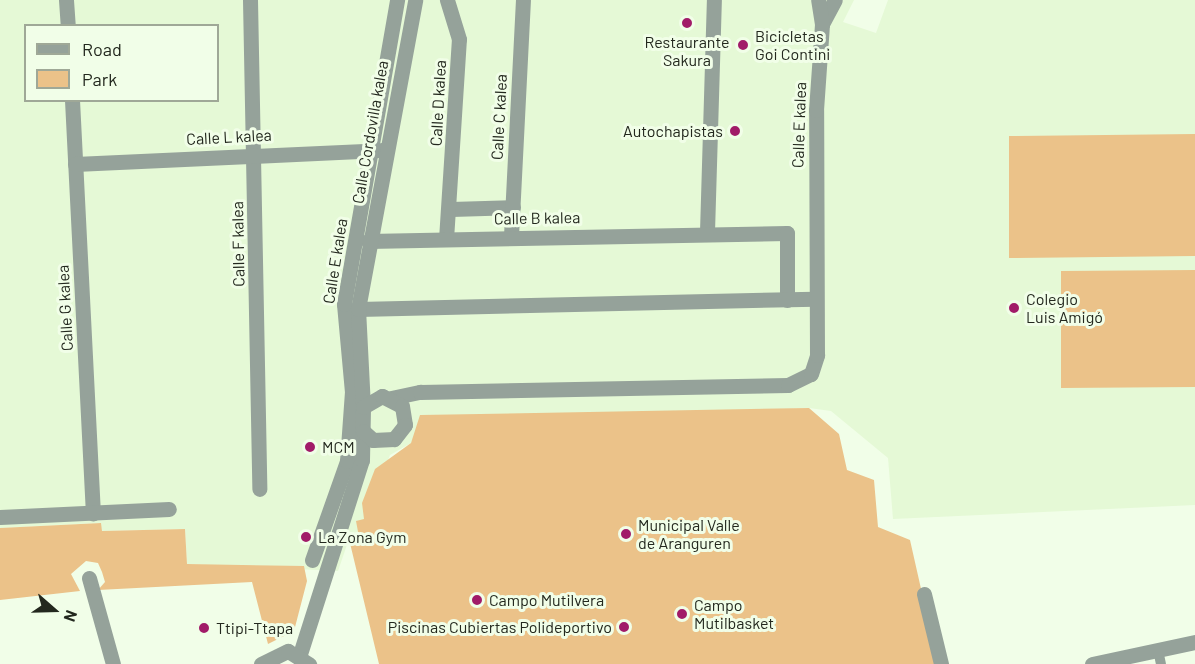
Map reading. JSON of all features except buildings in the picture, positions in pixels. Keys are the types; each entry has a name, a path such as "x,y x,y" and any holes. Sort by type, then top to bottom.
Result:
{"street":[{"path":"66,0 68,24"},
{"name":"Calle F kalea","path":"250,0 255,153 259,489"},
{"name":"Calle E kalea","path":"312,560 348,455 352,392 344,304 378,149 397,0"},
{"name":"Calle Cordovilla kalea","path":"363,407 365,378 358,309 378,149 415,0"},
{"name":"Calle D kalea","path":"446,238 451,209 459,39 447,0"},
{"name":"Calle C kalea","path":"511,236 523,0"},
{"path":"707,232 714,0"},
{"path":"818,0 822,24"},
{"path":"822,24 835,0"},
{"name":"Calle E kalea","path":"387,397 441,392 801,382 811,374 817,356 816,110 822,24"},
{"name":"Calle G kalea","path":"72,102 93,513"},
{"name":"Calle L kalea","path":"75,164 255,153 378,149"},
{"path":"451,209 513,207"},
{"name":"Calle B kalea","path":"368,241 707,232 787,233 787,300"},
{"name":"Calle E kalea","path":"358,309 815,299"},
{"path":"362,460 381,441 401,433 406,415 365,378"},
{"name":"Calle E kalea","path":"406,415 425,396 441,392"},
{"path":"261,664 278,651 305,659 362,460 363,407 387,397"},
{"path":"363,431 381,441"},
{"path":"0,517 169,509"},
{"path":"89,578 113,664"},
{"path":"924,594 941,664"},
{"path":"1092,664 1159,657 1195,642"}],"shaded area":[{"path":"0,0 854,0 843,22 876,33 888,0 1195,0 1195,505 893,519 888,458 831,411 809,408 419,427 411,443 390,455 359,537 349,539 338,571 187,564 185,529 102,531 100,523 0,528"}],"green space":[{"path":"1195,134 1195,256 1009,258 1009,136"},
{"path":"1195,270 1195,387 1061,388 1061,271"},
{"name":"Municipal Valle de Aranguren","path":"809,408 839,434 847,470 874,480 878,527 910,540 938,664 379,664 349,539 359,537 356,521 364,519 362,503 375,469 411,443 420,415"},
{"path":"101,523 102,531 185,529 187,564 304,566 307,581 294,631 268,644 252,582 98,590 105,582 102,572 98,563 86,561 71,574 80,591 0,600 0,528"}],"place":[{"name":"Restaurante Sakura","path":"687,23"},
{"name":"Bicicletas Goi Contini","path":"743,45"},
{"name":"Autochapistas","path":"735,131"},
{"name":"Colegio Luis Amigó","path":"1014,308"},
{"name":"MCM","path":"310,447"},
{"name":"Municipal Valle de Aranguren","path":"626,534"},
{"name":"La Zona Gym","path":"306,537"},
{"name":"Campo Mutilvera","path":"477,600"},
{"name":"Campo Mutilbasket","path":"682,614"},
{"name":"Piscinas Cubiertas Polideportivo","path":"624,627"},
{"name":"Ttipi-Ttapa","path":"204,628"}]}
